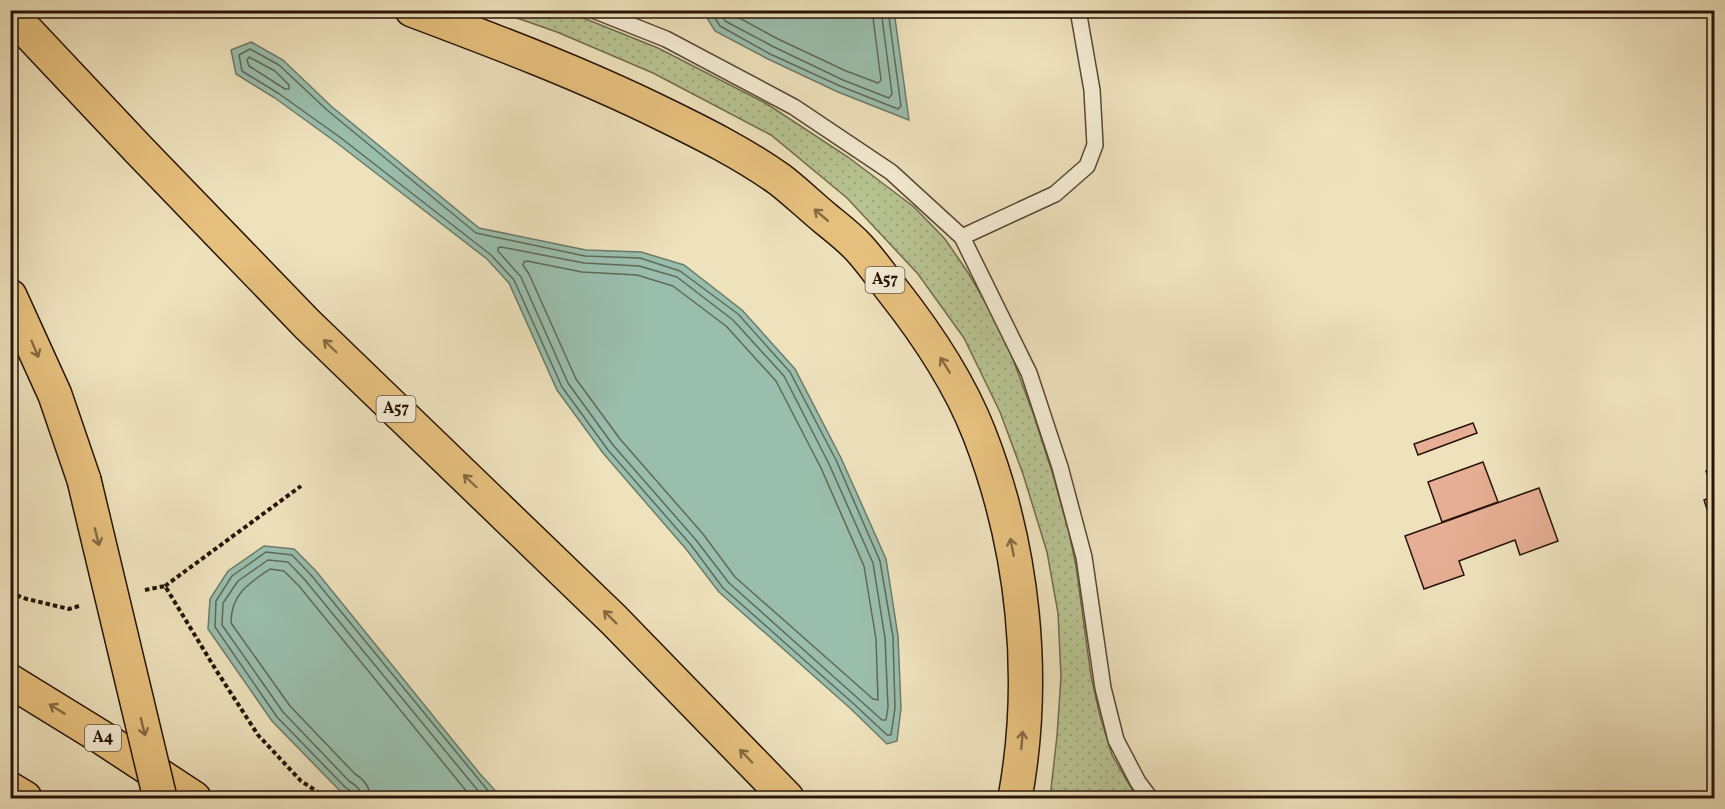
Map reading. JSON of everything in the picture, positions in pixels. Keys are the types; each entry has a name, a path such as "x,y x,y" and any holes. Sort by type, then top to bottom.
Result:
{"highway":[{"name":"A57","path":"412,10 525,52 625,95 724,144 781,181 858,246 903,303 947,367 956,385 979,432 1005,510 1018,578 1025,645 1025,705 1015,798"},
{"name":"A57","path":"10,13 307,324 614,620 787,798"},
{"path":"10,296 55,395 84,480 160,798"},
{"name":"A4","path":"10,681 194,798"},
{"path":"10,789 25,798"}],"lane":[{"path":"593,10 666,39 794,107 891,172 962,237 1029,373 1053,446 1084,557 1103,688 1116,740 1138,782 1150,798"},
{"path":"962,237 1054,194 1087,166 1095,145 1092,90 1078,10"}],"path":[{"path":"143,591 165,586 301,486"},
{"path":"165,586 258,735 301,781 327,798"},
{"path":"10,592 23,598 69,609 79,606"}],"shaded area":[{"path":"497,11 566,11 658,48 767,104 848,157 914,207 945,239 989,308 1009,349 1033,413 1069,533 1076,566 1091,676 1100,716 1112,755 1137,798 1050,798 1061,677 1058,613 1047,552 1023,474 1000,412 964,338 918,274 847,198 771,135 653,73 557,32"}],"water":[{"path":"703,11 894,11 909,120 838,92 715,31"},
{"path":"251,42 283,60 331,106 479,228 586,250 641,252 684,265 742,310 795,369 841,458 886,559 898,636 901,708 897,741 887,744 851,709 719,592 686,549 603,453 557,390 509,283 487,259 337,143 275,98 236,74 231,50"},
{"path":"264,546 294,549 316,571 480,774 502,798 352,798 341,792 272,721 208,629 210,599 228,571"}],"building":[{"path":"1473,423 1477,433 1418,455 1414,444"},
{"path":"1483,462 1498,502 1442,522 1428,482"},
{"path":"1714,467 1714,477 1709,479 1706,471"},
{"path":"1539,488 1558,541 1520,555 1515,540 1459,561 1464,575 1424,589 1405,536"},
{"path":"1714,496 1714,530 1704,500"}]}
